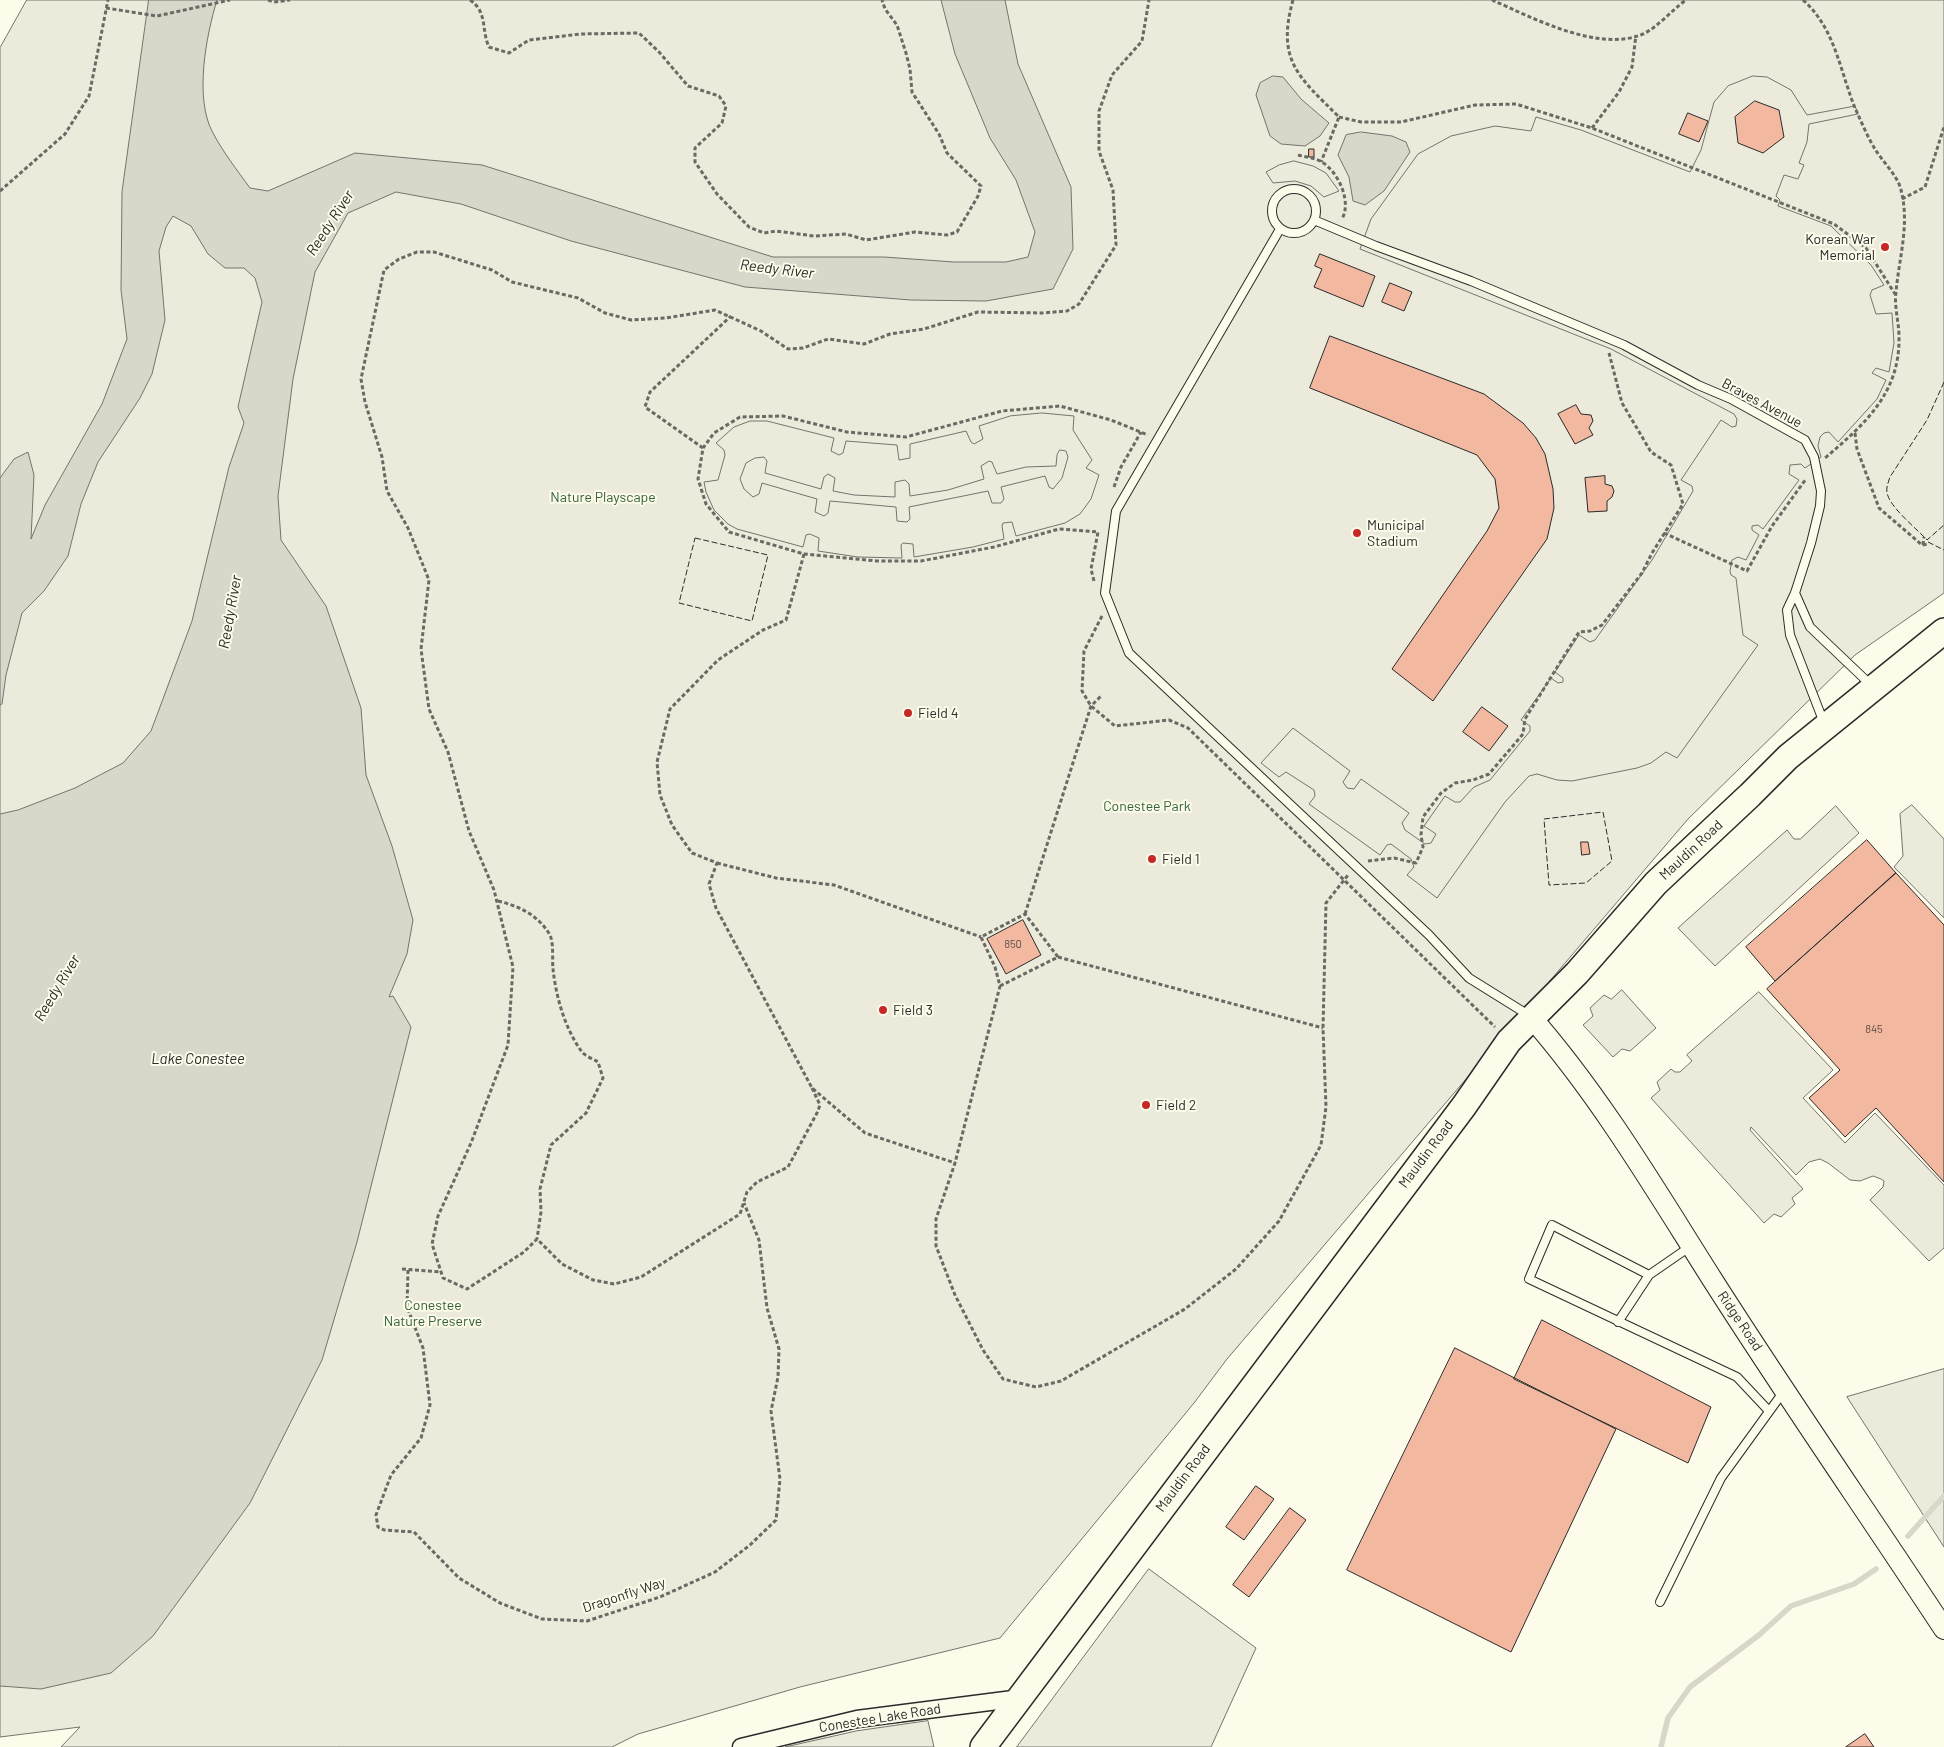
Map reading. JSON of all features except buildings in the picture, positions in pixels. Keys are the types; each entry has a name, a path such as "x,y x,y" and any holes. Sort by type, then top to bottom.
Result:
{"main road":[{"name":"Mauldin Road","path":"983,1747 1464,1106 1509,1041 1577,972 1656,883 1750,795 1758,785 1825,727 1944,631"}],"street":[{"name":"Ridge Road","path":"1532,1017 1565,1056 1632,1153 1944,1629"},
{"name":"Conestee Lake Road","path":"741,1747 857,1719 1021,1698"}],"lane":[{"path":"1289,189 1301,190 1311,197 1316,208 1314,220 1308,228 1299,233 1289,233 1280,228 1273,218 1272,206 1278,195 1289,189"},
{"name":"Braves Avenue","path":"1314,220 1471,281 1624,345 1671,372 1731,399 1805,440 1816,466 1821,491 1820,506 1795,593 1787,610 1790,635 1825,727"},
{"path":"1280,228 1116,511 1105,593 1129,653 1429,935 1469,978 1532,1017"},
{"path":"1795,593 1810,627 1874,688"},
{"path":"1649,1275 1552,1225 1529,1279 1736,1377 1770,1411"},
{"path":"1618,1322 1649,1275 1692,1246"},
{"path":"1660,1602 1721,1478 1785,1389"}],"path":[{"path":"0,190 65,134 89,96 108,0"},
{"path":"106,8 158,16 230,0"},
{"path":"268,0 274,2 290,0"},
{"path":"470,0 478,5 482,13 489,46 497,51 509,53 529,40 580,34 639,33 659,52 688,86 719,96 726,106 722,123 695,148 695,162 717,194 749,227 764,233 776,231 814,236 846,234 866,240 915,232 947,235 957,232 978,196 981,186 947,153 939,134 912,92 910,69 900,34 882,0"},
{"path":"497,900 518,905 535,917 551,937 554,972 562,1009 570,1033 583,1053 598,1062 602,1078 586,1114 551,1145 540,1189 541,1212 537,1239 524,1252 467,1290 443,1278 432,1244 438,1216 471,1143 508,1045 513,967 497,900 470,831 448,752 429,709 421,649 429,580 408,528 387,492 382,457 365,402 361,379 384,270 399,259 417,252 434,252 492,270 512,282 578,298 605,313 631,320 666,318 715,310 761,331 788,349 803,348 828,339 864,344 890,334 924,328 978,312 1042,313 1067,311 1079,304 1116,245 1113,190 1099,151 1100,111 1112,75 1142,41 1149,0"},
{"path":"1294,0 1286,25 1290,60 1301,78 1339,117 1361,122 1401,122 1474,105 1516,104 1592,128 1834,224 1866,248 1895,294"},
{"path":"1492,0 1569,31 1608,40 1644,33 1686,0"},
{"path":"1664,533 1747,571 1772,526 1816,466 1855,432 1881,403 1895,372 1899,338 1895,294 1905,230 1901,189 1874,147 1854,106 1845,72 1828,32 1803,0"},
{"path":"1592,128 1619,92 1632,67 1636,35"},
{"path":"1321,162 1339,117"},
{"path":"1902,199 1925,187 1944,127"},
{"path":"1298,155 1321,162 1335,175 1344,193 1345,214 1336,230"},
{"path":"703,448 645,407 650,392 731,316"},
{"path":"804,554 786,620 764,630 718,660 670,709 657,762 660,795 672,824 692,853 717,863 776,878 834,885 981,938 995,967 1000,986 955,1162 936,1219 936,1246 955,1295 983,1350 1003,1379 1036,1387 1061,1381 1185,1309 1236,1269 1279,1221 1321,1145 1326,1107 1323,1028 1326,903 1344,879 1364,860 1374,861 1394,858 1416,863 1424,847 1421,835 1423,817 1441,793 1455,783 1473,780 1489,774 1504,757 1523,734 1525,719 1579,632 1590,631 1602,624 1642,573 1664,533 1683,504 1671,466 1652,452 1622,403 1611,354 1602,349"},
{"path":"1095,588 1091,570 1098,532 1059,529 994,547 921,560 877,562 804,554 729,532 706,504 698,478 703,448 714,433 740,417 783,416 847,432 906,437 1002,411 1060,406 1111,420 1158,439"},
{"path":"1855,432 1857,449 1879,508 1922,545 1929,544"},
{"path":"1922,545 1924,537"},
{"path":"1100,608 1102,617 1084,651 1081,676 1082,691 1091,706 1115,726 1170,720 1188,728 1509,1041"},
{"path":"981,938 1025,914 1091,706 1102,695"},
{"path":"537,1239 562,1264 594,1280 614,1284 641,1277 740,1214 748,1192 756,1182 788,1167 818,1113 820,1105 812,1088 716,908 709,884 717,863"},
{"path":"1025,914 1058,957 1323,1028"},
{"path":"1000,986 1058,957"},
{"path":"812,1088 865,1133 955,1162"},
{"name":"Dragonfly Way","path":"408,1270 407,1307 423,1348 430,1405 420,1438 390,1475 376,1515 378,1527 384,1530 414,1532 459,1578 500,1603 542,1619 587,1621 660,1597 715,1572 750,1545 776,1520 780,1479 771,1411 778,1376 779,1349 767,1308 759,1240 744,1203"},
{"path":"402,1269 442,1272"}],"green space":[{"path":"27,0 1944,0 1944,593 1855,655 1688,819 1227,1359 1194,1403 1000,1638 800,1687 638,1734 612,1747 61,1747 80,1727 0,1737 0,48"},
{"path":"1944,1369 1944,1547 1847,1397"},
{"path":"1149,1569 1256,1648 1211,1747 1017,1747"},
{"path":"928,1721 934,1747 785,1747 856,1731"}],"shaded area":[{"path":"1753,76 1767,77 1791,90 1807,115 1855,106 1858,114 1809,124 1807,142 1799,163 1804,165 1798,179 1784,175 1776,196 1780,200 1778,206 1831,226 1871,265 1884,285 1872,290 1870,295 1876,314 1892,313 1894,343 1889,372 1876,368 1872,373 1886,380 1877,399 1838,442 1829,432 1824,433 1820,437 1818,446 1821,457 1805,468 1801,464 1790,465 1789,474 1799,480 1763,529 1758,525 1752,526 1752,530 1759,535 1746,560 1738,557 1732,560 1730,571 1731,575 1736,578 1743,635 1758,645 1677,758 1666,752 1651,763 1637,768 1572,781 1557,780 1537,774 1529,776 1505,802 1437,898 1407,875 1414,867 1411,859 1391,844 1387,845 1380,855 1309,804 1315,796 1314,790 1286,772 1279,777 1261,763 1293,728 1350,771 1343,782 1347,788 1354,789 1361,779 1409,813 1402,823 1405,830 1425,844 1431,843 1436,834 1424,826 1445,796 1455,802 1460,802 1474,787 1490,780 1530,731 1530,726 1521,720 1551,678 1558,683 1563,682 1563,678 1555,672 1579,635 1590,642 1595,640 1652,560 1693,491 1692,486 1681,480 1721,420 1732,427 1736,426 1737,419 1734,414 1611,349 1360,249 1371,219 1418,154 1451,136 1495,126 1531,131 1536,117 1581,130 1690,172 1701,150 1714,102 1728,86"},
{"path":"1294,161 1313,166 1326,173 1339,191 1324,197 1311,186 1295,181 1273,183 1266,172 1279,165"},
{"path":"1042,413 1074,416 1073,430 1092,460 1086,468 1099,475 1091,499 1080,514 1065,523 1016,536 1012,522 1003,523 1004,539 973,547 914,557 913,544 903,543 901,545 902,558 858,557 818,551 819,538 810,534 806,535 803,547 737,529 728,524 714,510 706,492 704,482 718,480 725,455 724,450 716,443 734,427 750,421 767,421 834,438 831,451 839,455 843,453 846,441 897,445 899,460 910,458 910,444 966,431 971,442 974,444 983,439 979,426 1010,416","holes":["1060,450 1066,451 1068,457 1062,478 1053,489 1049,487 1045,476 1001,487 1004,499 1001,503 992,503 988,491 909,507 910,519 907,522 897,521 896,507 830,501 828,513 824,516 815,512 817,499 762,483 759,494 753,497 744,489 740,479 746,463 755,458 764,457 767,461 765,473 821,489 824,477 828,474 835,478 833,491 854,495 895,497 895,482 905,480 909,484 910,496 948,490 984,479 981,466 989,461 992,462 997,474 1026,467 1056,466 1057,455"]},
{"path":"1912,805 1944,839 1944,918 1894,867 1903,856 1900,814"},
{"path":"1836,806 1859,833 1715,966 1678,928 1787,830 1794,839 1800,839"},
{"path":"1622,990 1656,1028 1630,1051 1622,1049 1613,1057 1583,1025 1593,1016 1590,1008 1604,995 1611,999"},
{"path":"1759,992 1833,1070 1803,1098 1845,1143 1875,1113 1944,1185 1944,1248 1929,1261 1870,1200 1883,1187 1884,1181 1873,1176 1860,1181 1850,1180 1820,1159 1809,1162 1796,1175 1751,1127 1750,1130 1803,1189 1792,1198 1795,1204 1781,1217 1774,1214 1764,1223 1651,1098 1660,1090 1657,1082 1671,1069 1675,1072 1680,1072 1692,1061 1687,1055"}],"water":[{"name":"Lake Conestee","path":"149,0 217,0 206,49 203,85 204,103 207,119 213,133 250,188 268,191 355,153 482,165 773,257 884,257 954,262 1006,262 1028,257 1035,232 1016,180 990,138 955,54 941,0 1005,0 1018,64 1071,187 1073,249 1053,289 986,301 911,300 745,287 571,241 461,204 396,192 348,213 315,272 293,379 278,496 281,540 326,606 361,708 366,775 392,846 413,920 407,954 389,997 393,996 411,1027 357,1242 322,1360 250,1503 153,1636 111,1673 41,1689 0,1686 0,814 18,810 75,788 123,763 151,731 192,621 229,467 244,423 238,407 262,302 255,278 244,268 225,268 208,254 191,226 173,216 166,227 159,251 165,320 152,374 140,398 98,462 81,504 68,556 44,591 22,613 6,675 2,704 0,705 0,478 14,459 28,452 34,475 31,539 45,505 102,404 127,339 121,290 122,192"},
{"path":"1273,76 1283,77 1301,99 1329,123 1320,136 1305,146 1281,144 1270,136 1256,95 1260,83"},
{"path":"1361,132 1392,136 1406,142 1410,152 1384,191 1365,205 1353,201 1349,177 1338,155 1346,135"}],"waterway":[{"path":"1908,1536 1944,1496"},
{"path":"1661,1747 1668,1718 1690,1687 1759,1635 1791,1606 1854,1584 1876,1569"}],"fence":[{"path":"1944,382 1927,420 1890,477 1887,486 1888,496 1895,507 1927,540 1944,525"},
{"path":"695,538 768,555 752,621 679,603 695,538"},
{"path":"1928,542 1944,550"},
{"path":"1603,812 1612,861 1586,883 1549,885 1544,819 1603,812"}],"place":[{"name":"Korean War Memorial","path":"1885,247"},
{"name":"Municipal Stadium","path":"1357,533"},
{"name":"Field 4","path":"908,713"},
{"name":"Field 1","path":"1152,859"},
{"name":"Field 3","path":"883,1010"},
{"name":"Field 2","path":"1146,1105"}],"water label":[{"name":"Reedy River","path":"330,223"},
{"name":"Reedy River","path":"777,269"},
{"name":"Reedy River","path":"230,612"},
{"name":"Reedy River","path":"57,988"}],"park label":[{"name":"Nature Playscape","path":"603,497"},
{"name":"Conestee Park","path":"1147,806"},
{"name":"Conestee Nature Preserve","path":"433,1314"}]}
